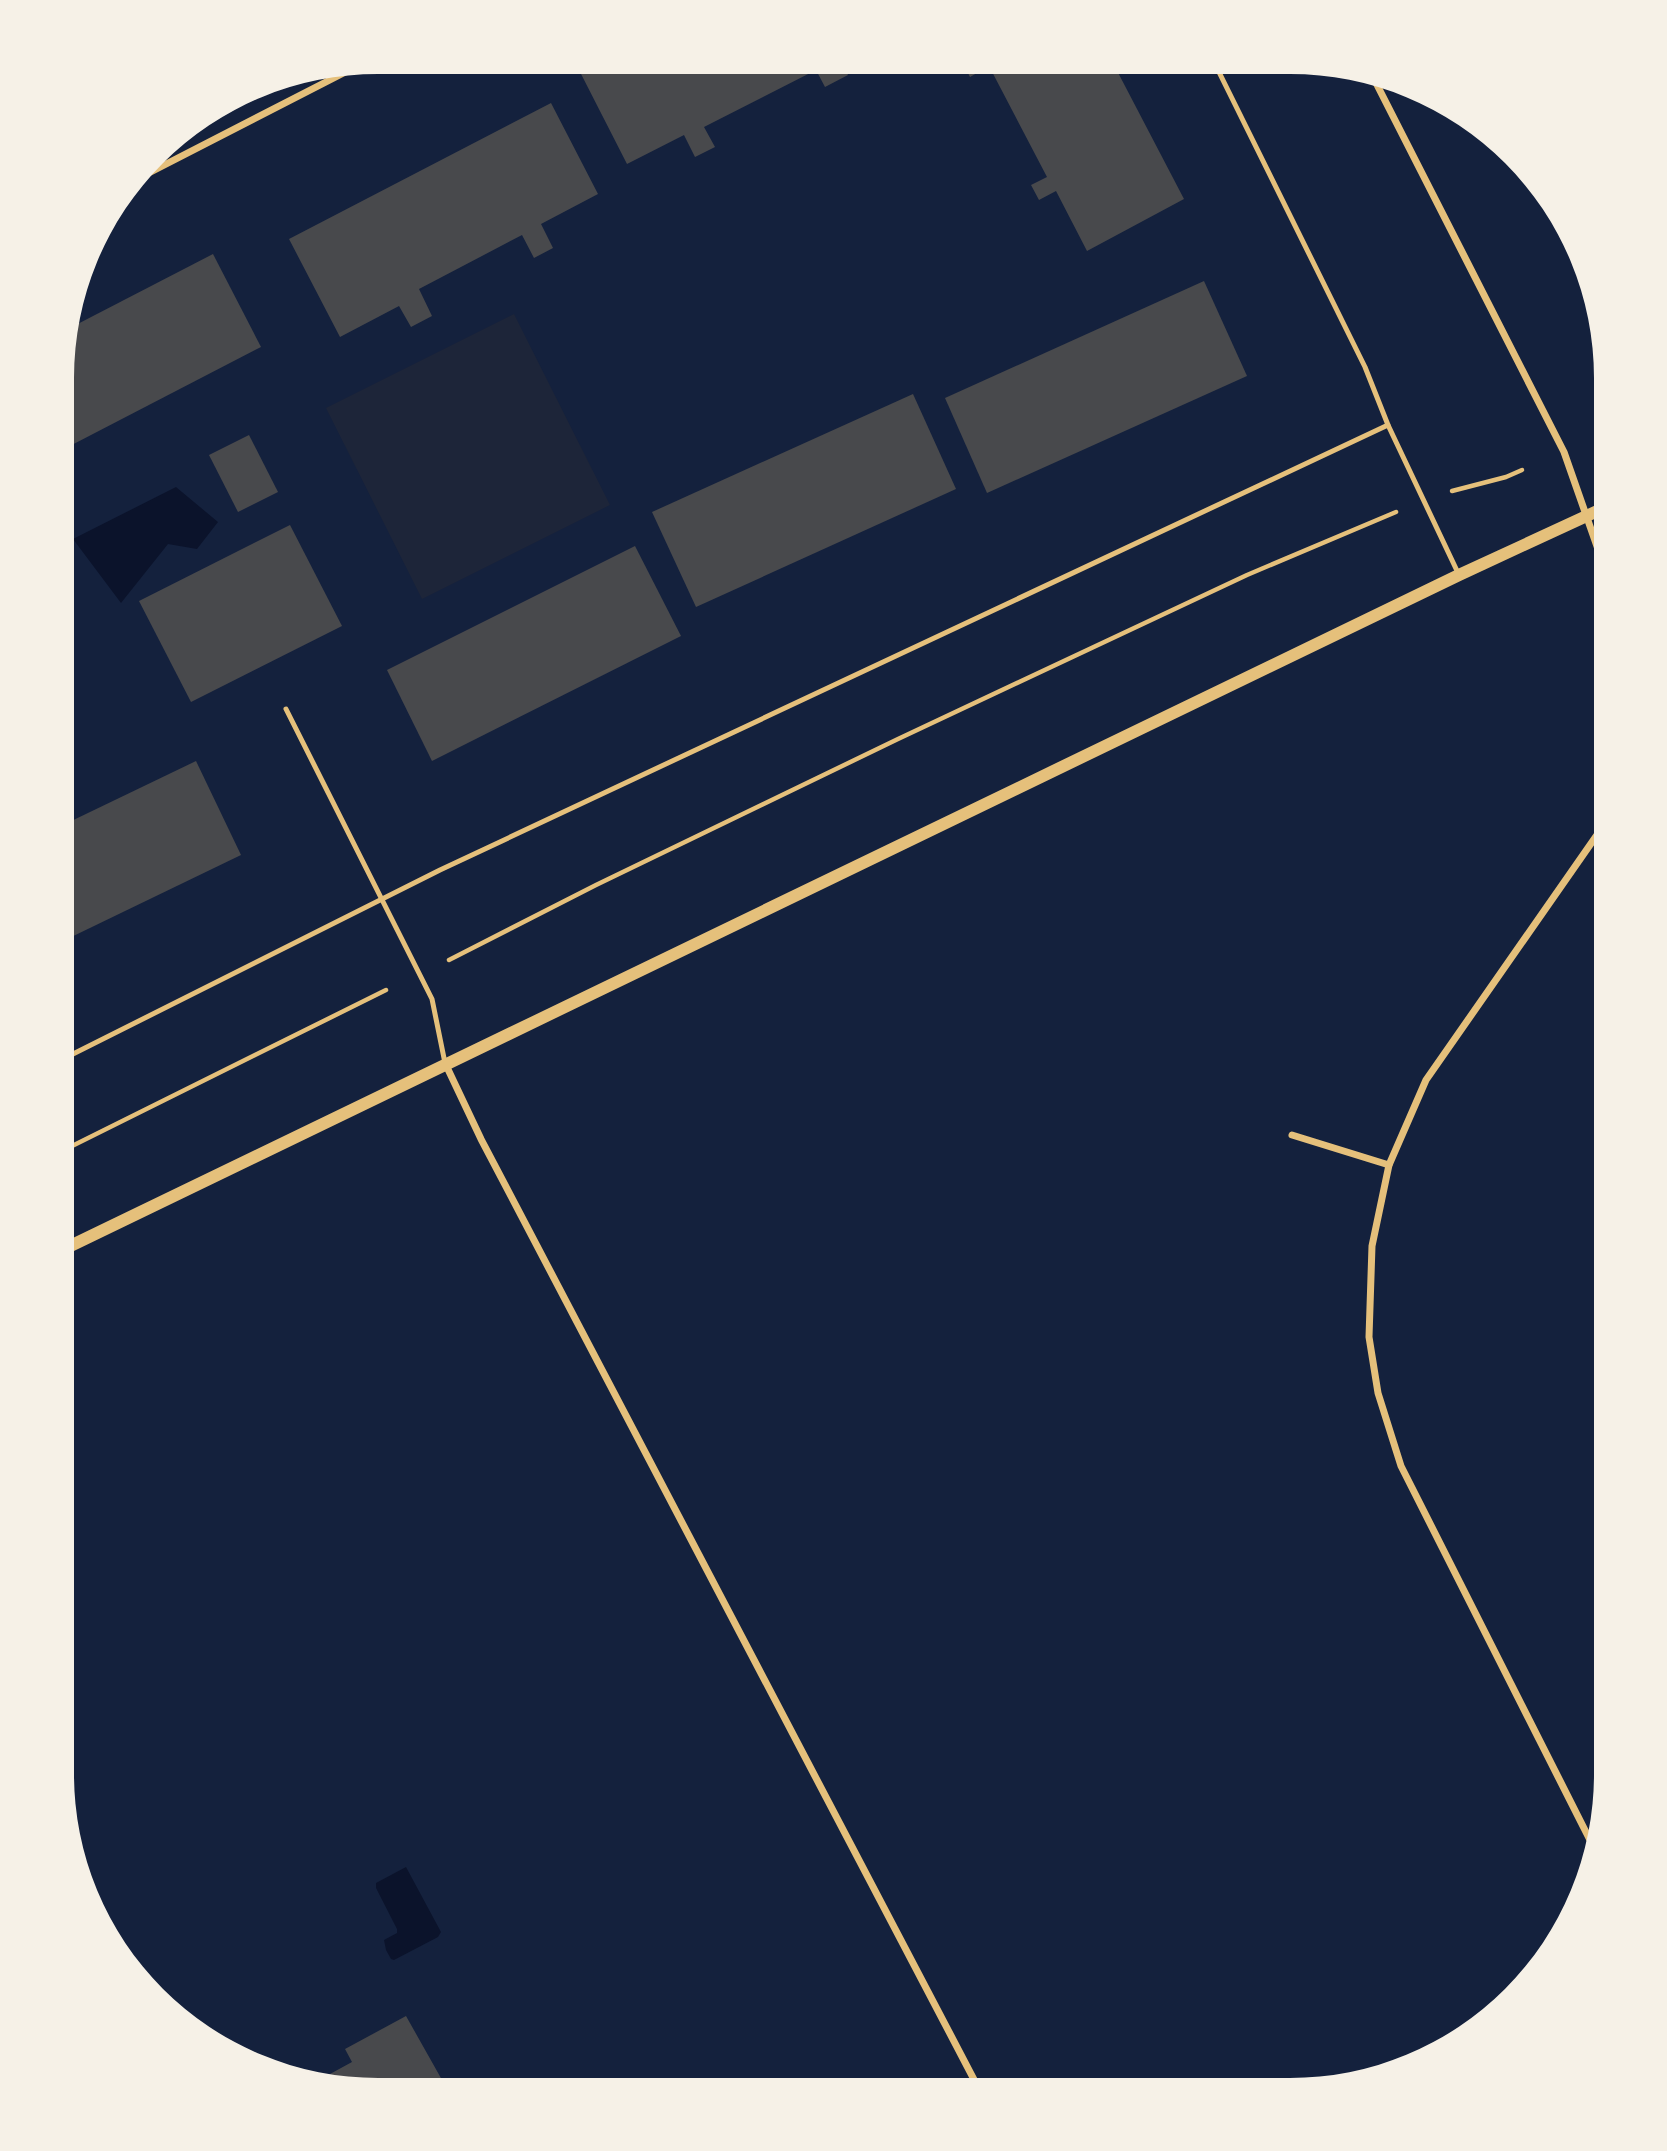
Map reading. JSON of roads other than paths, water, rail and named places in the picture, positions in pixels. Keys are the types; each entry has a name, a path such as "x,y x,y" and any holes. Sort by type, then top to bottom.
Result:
{"street":[{"path":"159,167 337,76"},
{"path":"1378,87 1564,452 1594,538"},
{"path":"74,1244 445,1063 1594,512"},
{"path":"1587,1835 1401,1466 1378,1393 1369,1337 1372,1246 1389,1165 1426,1080 1594,838"},
{"path":"445,1063 481,1139 973,2078"},
{"path":"1292,1135 1389,1165"}],"lane":[{"path":"1220,74 1365,367 1388,425 1459,575"},
{"path":"74,1053 383,898 1388,425"},
{"path":"286,709 432,999 445,1063"}]}
